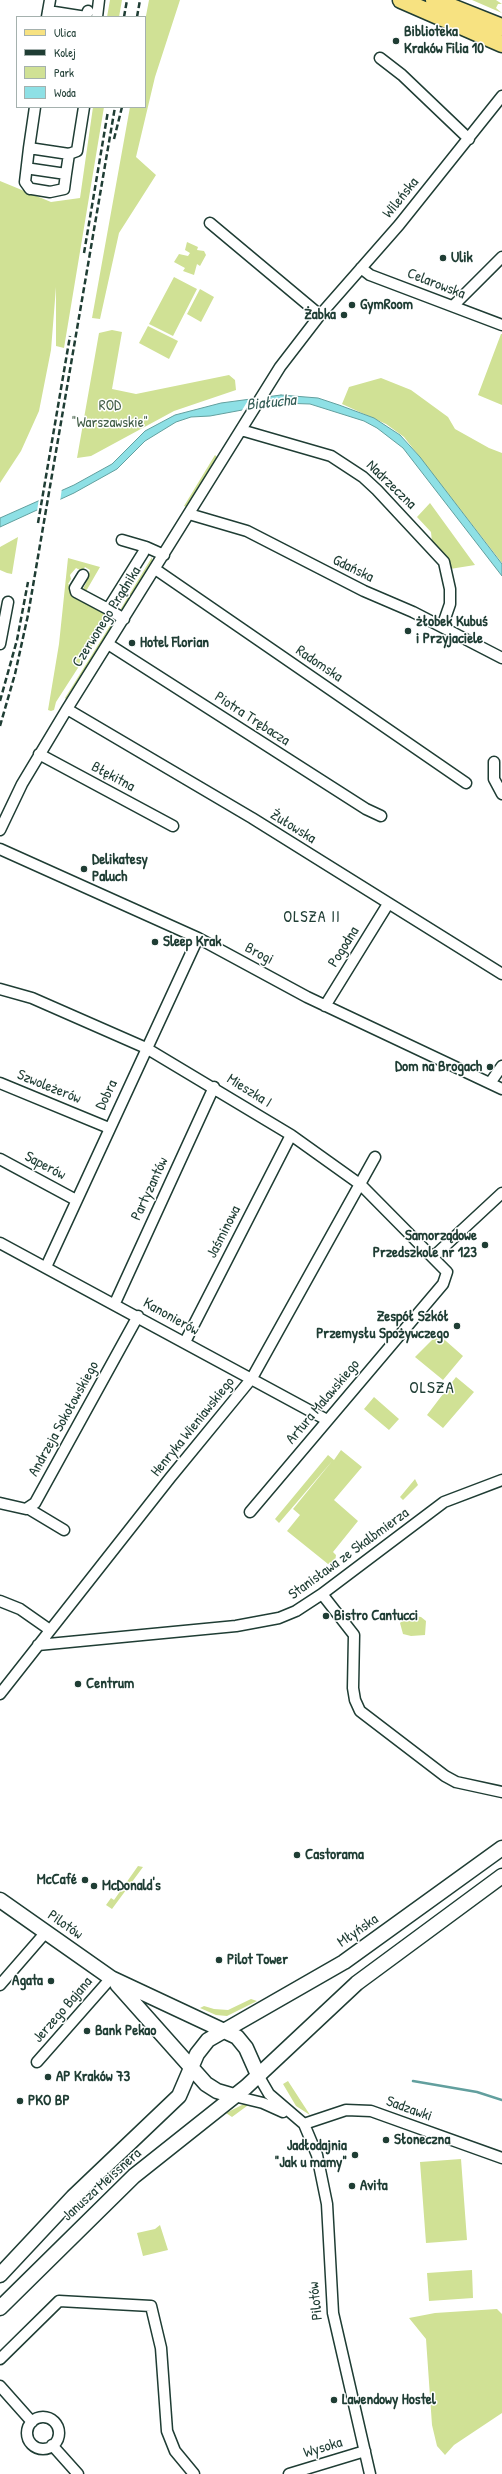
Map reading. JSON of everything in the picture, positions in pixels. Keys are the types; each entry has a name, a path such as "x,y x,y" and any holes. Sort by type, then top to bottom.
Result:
{"main road":[{"path":"401,0 502,44"},
{"path":"434,0 502,27"},
{"name":"Młyńska","path":"226,2030 344,1962 502,1848"},
{"path":"258,2075 246,2048 237,2037 226,2030 208,2040 197,2054 191,2065 209,2087 234,2096 258,2075 369,1973 502,1876"},
{"name":"Pilotów","path":"0,1900 111,1978 157,2001 226,2030"},
{"name":"Pilotów","path":"111,1978 191,2065"},
{"name":"Janusza Meissnera","path":"0,2275 73,2197 178,2096 184,2088 191,2065"},
{"name":"Janusza Meissnera","path":"0,2308 134,2176 234,2096"}],"street":[{"path":"50,0 48,14 73,16"},
{"path":"97,16 99,0"},
{"path":"86,16 88,11"},
{"path":"380,58 402,75 469,139"},
{"name":"Wileńska","path":"243,426 269,383 320,316 362,268 469,139 502,96"},
{"path":"35,108 25,182 31,189 50,192 64,189 69,154"},
{"path":"29,148 69,154 77,151 84,108"},
{"path":"32,169 66,174"},
{"path":"210,223 320,316"},
{"path":"453,306 502,257"},
{"name":"Celarowska","path":"362,268 370,275 502,325"},
{"name":"Czerwonego Prądnika","path":"0,830 17,794 39,754 243,426"},
{"name":"Nadrzeczna","path":"243,426 332,456 360,474 376,490 444,562 450,589 450,604 442,627"},
{"name":"Gdańska","path":"189,514 247,531 364,591 442,627 502,658"},
{"path":"122,540 146,547 164,555"},
{"path":"108,609 146,547"},
{"name":"Radomska","path":"155,569 466,783"},
{"path":"83,575 75,588 76,592 124,619"},
{"path":"0,644 8,602"},
{"name":"Piotra Trębacza","path":"108,644 366,810 381,816"},
{"name":"Żułowska","path":"67,709 252,818 502,974"},
{"name":"Błękitna","path":"39,754 173,826"},
{"path":"494,762 494,779 502,794"},
{"name":"Brogi","path":"0,849 198,938 325,1006 502,1090"},
{"name":"Pogodna","path":"325,1006 388,904"},
{"name":"Dobra","path":"46,1267 198,938"},
{"name":"Mieszka I","path":"0,989 32,998 146,1048 214,1087 291,1135 361,1185 447,1272"},
{"path":"490,1083 502,1066"},
{"name":"Szwoleżerów","path":"0,1083 109,1128"},
{"name":"Partyzantów","path":"115,1303 214,1087"},
{"name":"Jaśminowa","path":"185,1342 291,1135"},
{"name":"Henryka Wieniawskiego","path":"0,1694 252,1378 361,1185 375,1157"},
{"name":"Saperów","path":"0,1159 76,1200"},
{"path":"433,1257 502,1193"},
{"name":"Kanonierów","path":"0,1243 115,1303 326,1420"},
{"name":"Artura Malawskiego","path":"250,1512 326,1420 443,1284 447,1272"},
{"name":"Andrzeja Sokołowskiego","path":"29,1509 35,1503 138,1316"},
{"name":"Stanisława ze Skalbmierza","path":"38,1645 267,1622 296,1611 322,1594 444,1502 502,1480"},
{"path":"0,1503 29,1509 64,1530"},
{"path":"322,1594 354,1635 353,1688 354,1700 360,1711 445,1776 456,1782 502,1792"},
{"path":"0,1601 14,1606 50,1630"},
{"path":"0,1985 46,1932"},
{"name":"Jerzego Bajana","path":"37,2062 111,1978"},
{"name":"Pilotów","path":"258,2075 269,2094 304,2124 317,2155 324,2189 333,2314 370,2474"},
{"path":"234,2096 270,2105 304,2124"},
{"name":"Sadzawki","path":"304,2124 346,2110 371,2111 502,2158"},
{"path":"0,2359 59,2301 151,2306 161,2348 166,2431 175,2451 194,2474"},
{"path":"0,2386 32,2422"},
{"path":"45,2417 55,2422 59,2433 52,2445 43,2448 32,2444 27,2434 32,2422 45,2417"},
{"path":"52,2445 78,2474"},
{"name":"Wysoka","path":"289,2474 365,2451"}],"green space":[{"path":"110,0 122,0 119,16 107,16"},
{"path":"149,0 180,0 155,77 136,157 156,175 119,233 100,319 92,318 130,108 146,108 146,16"},
{"path":"472,0 496,0 502,4 498,4 496,8 502,13"},
{"path":"93,108 104,108 64,348 56,346 56,287 51,350 39,411 21,451 0,483 0,181 51,202 80,198"},
{"path":"187,242 198,247 197,250 204,251 206,255 200,266 197,264 194,275 183,271 185,268 174,262 179,254 188,256 190,253 185,250"},
{"path":"174,277 197,289 173,336 149,324"},
{"path":"200,289 214,297 201,322 187,314"},
{"path":"148,326 178,341 169,359 139,343"},
{"name":"ROD \"Warszawskie\"","path":"112,330 122,332 112,389 136,394 229,375 235,380 236,390 174,411 91,456 77,458 99,333"},
{"path":"502,334 502,405 478,395"},
{"path":"381,378 411,390 448,417 455,429 489,448 502,453 502,563 404,437 386,424 342,404 349,387"},
{"path":"215,455 217,457 187,507 184,506"},
{"path":"430,503 475,565 450,569 432,542 431,532 417,517"},
{"path":"18,537 12,574 7,573 0,570 0,547"},
{"path":"152,557 152,562 125,607 120,610"},
{"path":"68,558 100,567 85,593 80,590 80,587 83,589 90,570 85,567 82,571 76,568 70,575 71,579 68,584 112,615 56,702 54,710 51,711 48,710 59,644"},
{"path":"111,624 113,625 66,699 65,698"},
{"path":"438,1334 463,1356 443,1380 415,1357"},
{"path":"456,1377 474,1392 443,1428 427,1415"},
{"path":"374,1397 399,1419 389,1430 364,1409"},
{"path":"341,1450 362,1467 334,1500 358,1521 333,1552 336,1555 335,1562 328,1564 287,1531 300,1515 293,1509 333,1460 279,1523 275,1519 328,1455 334,1460"},
{"path":"415,1479 418,1485 403,1500 400,1497"},
{"path":"408,1615 421,1617 426,1621 425,1635 411,1636 403,1634 400,1623"},
{"path":"138,1866 143,1867 112,1909 106,1905 111,1898 114,1900"},
{"path":"251,1999 257,2001 227,2016 216,2015 200,2008 204,2006 214,2009 228,2010"},
{"path":"288,2081 310,2115 296,2106 283,2084"},
{"path":"251,2103 232,2117 226,2113 242,2105"},
{"path":"461,2159 467,2240 426,2243 420,2162"},
{"path":"160,2225 168,2250 143,2256 137,2233 155,2229"},
{"path":"472,2270 473,2298 429,2301 427,2273"},
{"path":"497,2309 502,2314 502,2413 454,2445 445,2455 437,2446 432,2425 426,2339 409,2318 435,2313"}],"water":[{"name":"Białucha","path":"281,395 318,398 339,405 374,418 400,435 420,457 502,564 502,576 403,448 377,428 364,421 310,404 280,403 210,416 191,417 176,422 145,441 117,469 74,493 0,527 0,518 74,485 112,464 145,431 175,415 221,403"}],"pier":[{"path":"272,394 263,408 241,412 250,397"},
{"path":"62,488 60,502 37,511 39,498"}],"waterway":[{"path":"413,2081 477,2092 502,2100"}],"railway":[{"path":"124,16 127,0"},
{"path":"137,16 140,0"},
{"path":"0,726 15,674 28,615 115,108"},
{"path":"114,139 122,108"},
{"path":"84,253 108,111"},
{"path":"38,523 70,336"},
{"path":"0,701 17,640 28,582"}],"place":[{"name":"Biblioteka Kraków Filia 10","path":"396,41"},
{"name":"Ulik","path":"443,258"},
{"name":"GymRoom","path":"352,305"},
{"name":"Żabka","path":"344,315"},
{"name":"żłobek Kubuś i Przyjaciele","path":"408,631"},
{"name":"Hotel Florian","path":"132,643"},
{"name":"Delikatesy Paluch","path":"84,869"},
{"name":"Sleep Krak","path":"155,942"},
{"name":"Dom na Brogach","path":"490,1067"},
{"name":"Samorządowe Przedszkole nr 123","path":"485,1245"},
{"name":"Zespół Szkół Przemysłu Spożywczego","path":"457,1326"},
{"name":"Bistro Cantucci","path":"326,1616"},
{"name":"Centrum","path":"78,1684"},
{"name":"Castorama","path":"297,1855"},
{"name":"McCafé","path":"85,1880"},
{"name":"McDonald's","path":"94,1886"},
{"name":"Pilot Tower","path":"219,1960"},
{"name":"Agata","path":"51,1981"},
{"name":"Bank Pekao","path":"87,2031"},
{"name":"AP Kraków 73","path":"48,2077"},
{"name":"PKO BP","path":"20,2101"},
{"name":"Słoneczna","path":"386,2140"},
{"name":"Jadłodajnia \"Jak u mamy\"","path":"355,2155"},
{"name":"Avita","path":"352,2186"},
{"name":"Lawendowy Hostel","path":"334,2400"}],"district":[{"name":"OLSZA II","path":"312,918"},
{"name":"OLSZA","path":"432,1388"}]}
